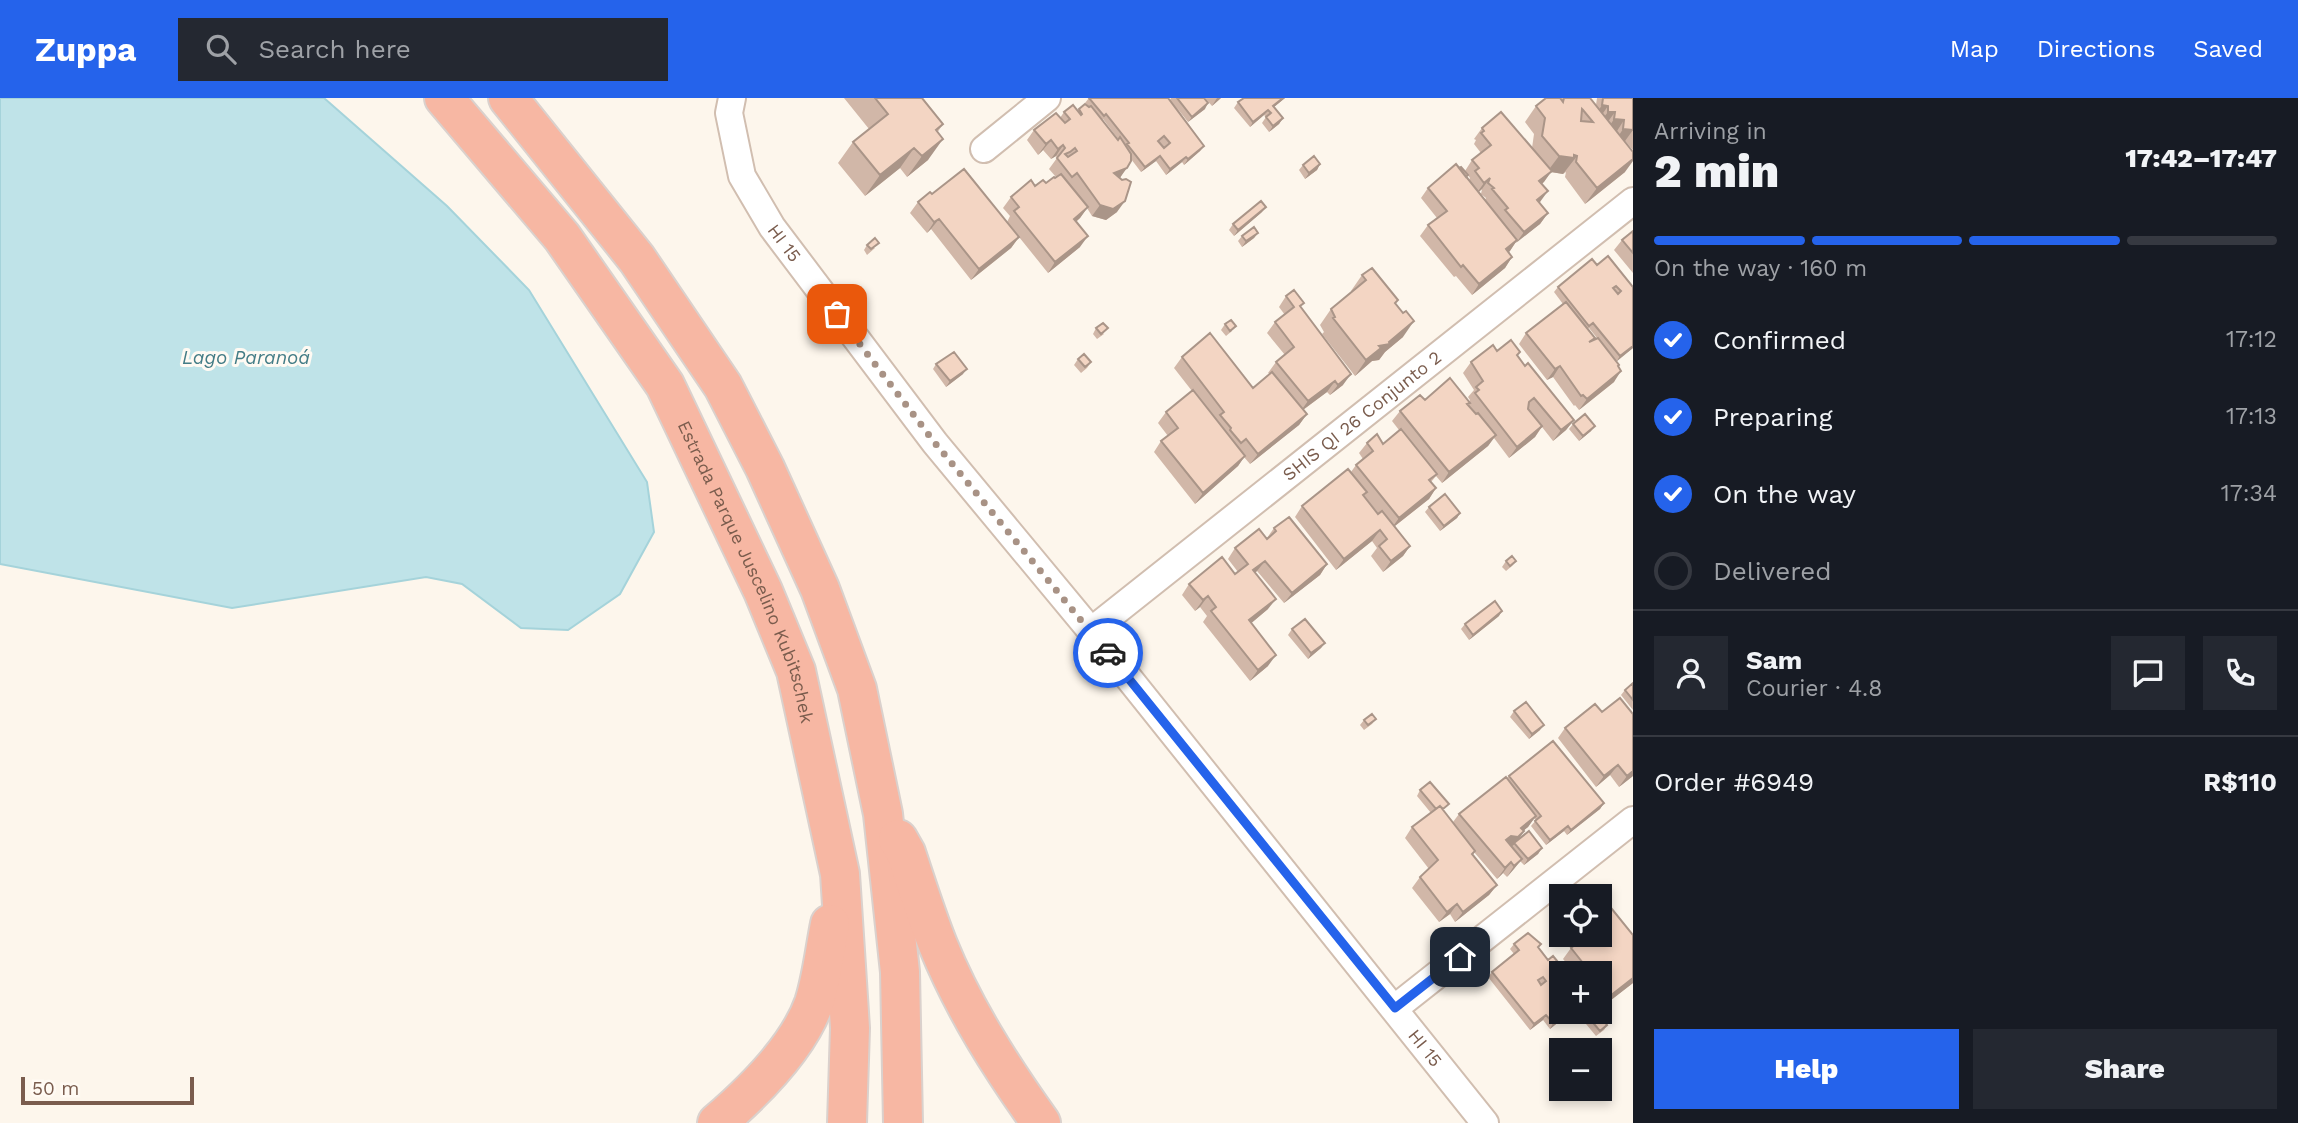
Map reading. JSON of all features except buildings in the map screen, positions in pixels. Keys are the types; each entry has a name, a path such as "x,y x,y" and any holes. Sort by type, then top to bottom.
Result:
{"highway":[{"name":"Estrada Parque Juscelino Kubitschek","path":"444,98 562,237 666,385 763,591 796,671 840,874 850,1028 847,1123"},
{"path":"508,98 637,260 729,398 765,467 820,589 857,689 883,814 900,972 904,1123"},
{"path":"883,814 906,853 938,945 968,1010 1011,1081 1041,1123"},
{"path":"716,1123 771,1072 799,1032 814,1003 840,874"}],"street":[{"name":"HI 15","path":"732,98 729,113 742,176 772,228 935,443 1091,631 1485,1123"},
{"path":"984,149 1047,98"},
{"name":"SHIS QI 26 Conjunto 2","path":"1091,631 1633,201"},
{"path":"1395,1008 1633,820"}],"water":[{"name":"Lago Paranoá","path":"0,98 324,98 447,206 529,290 647,482 654,532 620,594 568,630 521,628 462,584 426,577 232,608 0,564"}],"way so far":[{"path":"837,314 935,443 1108,653"}],"route":[{"path":"1108,653 1395,1008 1460,957"}]}
